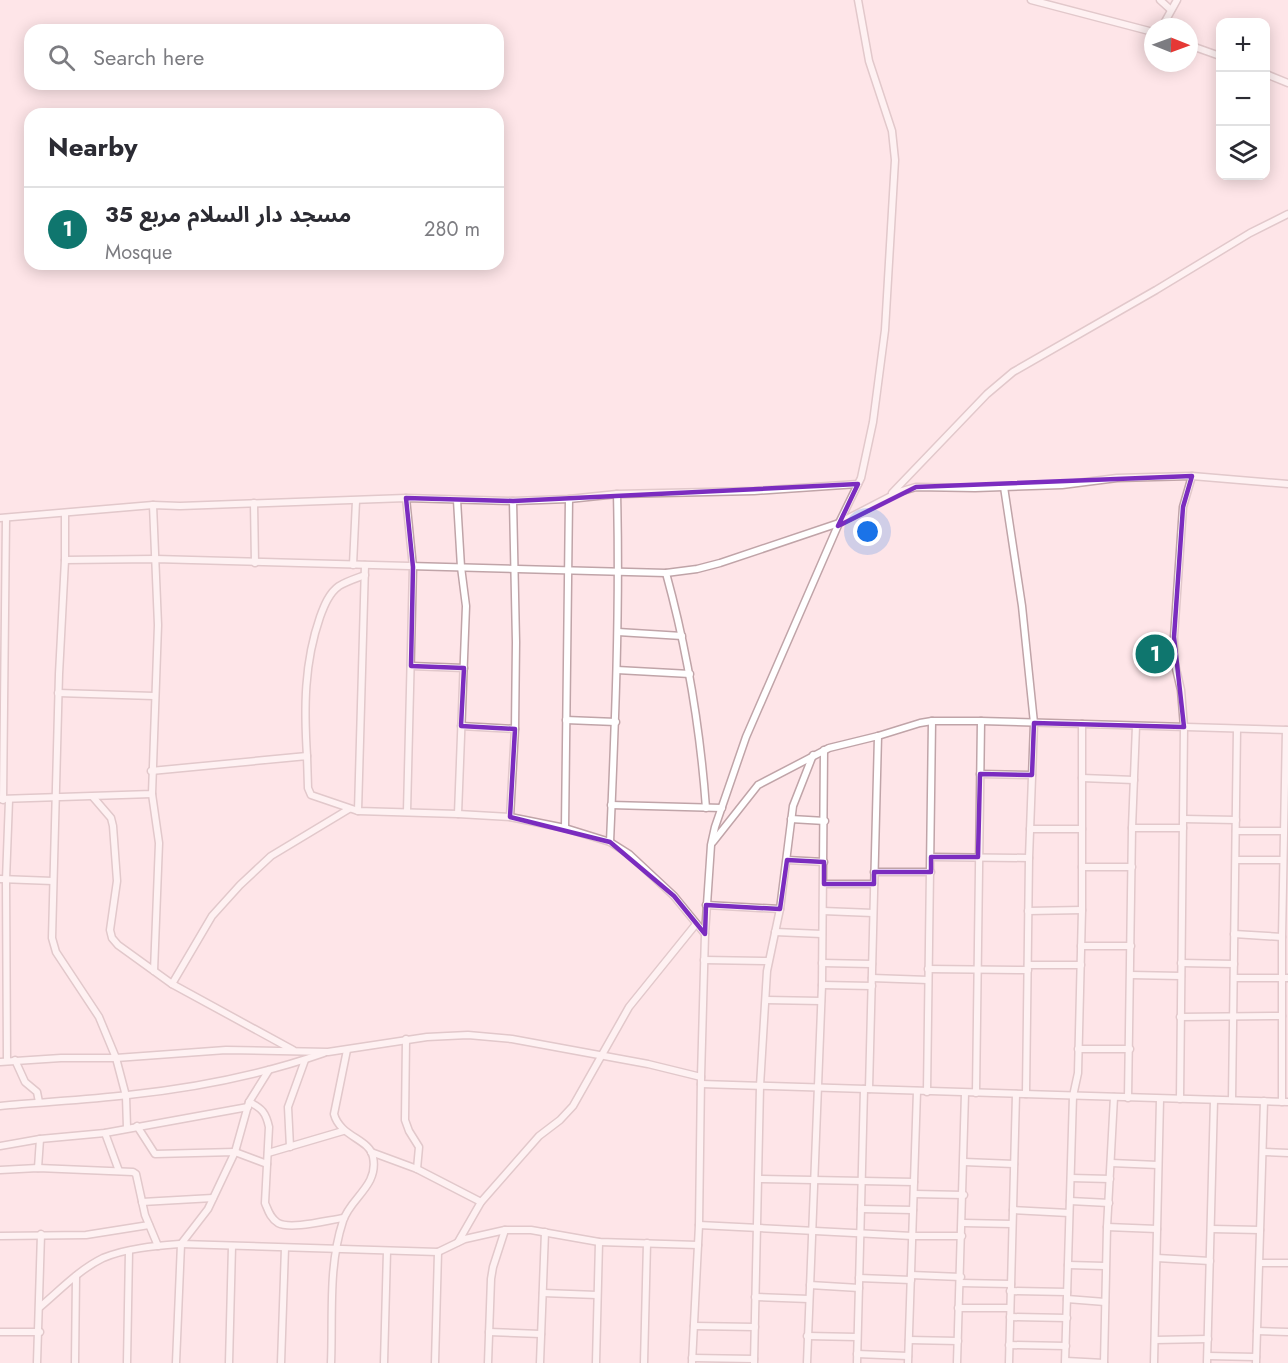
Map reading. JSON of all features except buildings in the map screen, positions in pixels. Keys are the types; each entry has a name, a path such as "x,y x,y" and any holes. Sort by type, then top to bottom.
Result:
{"street":[{"path":"813,755 790,819 780,909 768,961 760,1086 754,1361 692,1361 699,1225 706,905 711,845 746,737 858,484 867,455 881,369 889,279 895,160 892,131 869,61 858,0"},
{"path":"1031,0 1144,30"},
{"path":"1160,0 1170,10"},
{"path":"1166,18 1177,0"},
{"path":"1198,48 1216,54"},
{"path":"1270,76 1288,83"},
{"path":"888,498 987,394 1013,372 1250,233 1288,214"},
{"path":"1180,1099 1184,727 1181,690 1174,660 1174,637 1183,507 1192,476"},
{"path":"65,560 155,559 666,573 720,563 839,523 899,492 916,487 1062,485 1117,478 1192,476 1288,484"},
{"path":"701,1077 601,1055 501,1038 468,1035 406,1039 328,1052 226,1050 116,1058 4,1061 3,518 153,505 406,498 513,501 569,499 616,494 858,484"},
{"path":"1004,487 1022,606 1034,723 1029,858 1026,1094"},
{"path":"610,842 618,632 619,572 616,494"},
{"path":"406,498 414,567 408,813"},
{"path":"564,828 569,499"},
{"path":"457,500 466,606 458,814"},
{"path":"353,565 356,501"},
{"path":"510,817 515,729 516,642 513,501"},
{"path":"254,503 255,563"},
{"path":"153,505 158,625 151,771 159,843 154,970"},
{"path":"65,513 52,938 56,952 93,1007 116,1058 126,1096 127,1128"},
{"path":"358,811 365,566"},
{"path":"666,573 697,710 706,808"},
{"path":"365,574 338,586 328,597 312,641 306,680 305,716 308,788 311,795 358,811 510,817 564,828 610,842 629,854 674,896 705,934"},
{"path":"618,632 682,636"},
{"path":"411,666 464,668"},
{"path":"617,670 690,674"},
{"path":"58,693 154,696"},
{"path":"566,720 616,722"},
{"path":"701,1084 1285,1102 1282,1016 1285,1005 1285,977 1282,937 1285,898 1283,860 1286,846 1284,831 1287,730 932,720 824,750 758,785 711,845"},
{"path":"927,1092 932,857 932,720"},
{"path":"976,1093 981,721"},
{"path":"1082,724 1081,965 1077,1083 1073,1096 1066,1362 1104,1363 1107,1227 1114,1097"},
{"path":"461,726 515,729"},
{"path":"1128,1098 1132,828 1136,726"},
{"path":"1232,1100 1237,729"},
{"path":"857,1363 861,1180 872,986 878,736"},
{"path":"807,1363 822,985 824,750"},
{"path":"151,771 307,756"},
{"path":"980,774 1032,775"},
{"path":"1082,778 1134,780"},
{"path":"4,800 152,794"},
{"path":"93,797 111,818 113,826 117,867 116,900 110,930 112,938 118,945 172,984 295,1051"},
{"path":"611,805 722,808"},
{"path":"172,984 212,916 240,885 271,856 349,809"},
{"path":"790,819 825,821"},
{"path":"1184,819 1236,820"},
{"path":"1132,828 1183,828"},
{"path":"1030,829 1082,829"},
{"path":"1236,831 1284,831"},
{"path":"932,857 1029,858"},
{"path":"787,860 824,862"},
{"path":"1236,860 1283,860"},
{"path":"1082,867 1132,867"},
{"path":"874,872 931,872"},
{"path":"3,880 53,881"},
{"path":"824,884 874,884"},
{"path":"706,905 780,909"},
{"path":"1028,911 1082,910"},
{"path":"823,911 873,912"},
{"path":"458,1242 481,1202 539,1136 560,1120 573,1106 629,1007 696,924"},
{"path":"775,933 822,934"},
{"path":"1234,934 1282,937"},
{"path":"1081,946 1131,946"},
{"path":"704,960 768,961"},
{"path":"822,963 872,964"},
{"path":"1181,963 1234,964"},
{"path":"928,969 1081,965"},
{"path":"1131,975 1180,976"},
{"path":"1234,978 1285,977"},
{"path":"872,978 928,980"},
{"path":"822,985 872,986"},
{"path":"766,1000 820,1001"},
{"path":"1180,1017 1282,1016"},
{"path":"406,1039 405,1120 419,1147 417,1169"},
{"path":"1078,1049 1130,1049"},
{"path":"347,1050 334,1114 343,1131 372,1152 417,1169 481,1202"},
{"path":"0,1106 126,1096 182,1088 269,1070 328,1052"},
{"path":"15,1060 25,1082 37,1092 39,1102"},
{"path":"290,1146 288,1107 305,1060"},
{"path":"176,1363 181,1244 208,1209 235,1152 248,1105 269,1070"},
{"path":"857,1354 908,1360 917,1091"},
{"path":"957,1363 964,1196 965,1093"},
{"path":"1009,1363 1016,1094"},
{"path":"1154,1363 1160,1099"},
{"path":"1214,1100 1207,1359 1256,1360 1264,1101"},
{"path":"0,1146 40,1139 105,1133 248,1105 260,1107 267,1114 269,1127 265,1203 269,1215 278,1223 291,1226 344,1218"},
{"path":"137,1126 155,1154 235,1152 267,1164"},
{"path":"268,1153 343,1131"},
{"path":"105,1133 119,1171"},
{"path":"38,1168 40,1139"},
{"path":"331,1363 335,1249 344,1218 370,1183 374,1165 372,1152"},
{"path":"1263,1152 1288,1153"},
{"path":"964,1162 1014,1164"},
{"path":"1111,1163 1158,1164"},
{"path":"0,1170 38,1168 130,1171 136,1174 149,1225 158,1246"},
{"path":"1071,1178 1110,1179"},
{"path":"759,1179 914,1182"},
{"path":"914,1194 964,1196"},
{"path":"142,1202 213,1198"},
{"path":"1070,1202 1109,1203"},
{"path":"861,1209 913,1210"},
{"path":"1013,1210 1070,1213"},
{"path":"963,1223 1012,1224"},
{"path":"0,1236 86,1235 149,1225"},
{"path":"699,1225 912,1236 962,1236"},
{"path":"1107,1227 1157,1229"},
{"path":"1212,1229 1260,1230"},
{"path":"40,1307 76,1276 104,1258 158,1246 181,1244 438,1252 465,1239 505,1230 545,1232 599,1242 698,1245"},
{"path":"488,1363 493,1267 505,1230"},
{"path":"540,1363 545,1232"},
{"path":"37,1363 40,1332 41,1234"},
{"path":"596,1363 599,1242"},
{"path":"644,1363 647,1243"},
{"path":"230,1363 232,1246"},
{"path":"281,1363 285,1248"},
{"path":"127,1363 129,1251"},
{"path":"384,1363 387,1251"},
{"path":"435,1363 438,1252"},
{"path":"1157,1258 1210,1260"},
{"path":"1260,1263 1288,1263"},
{"path":"1068,1266 1106,1266"},
{"path":"75,1363 76,1276"},
{"path":"859,1278 960,1280 1105,1302"},
{"path":"810,1285 859,1288"},
{"path":"543,1293 597,1295"},
{"path":"755,1296 809,1299"},
{"path":"958,1308 1010,1308"},
{"path":"1010,1317 1067,1318"},
{"path":"694,1326 755,1327"},
{"path":"1257,1331 1288,1332"},
{"path":"0,1332 40,1332"},
{"path":"489,1332 541,1334"},
{"path":"807,1336 857,1338"},
{"path":"1155,1340 1208,1339"},
{"path":"909,1340 957,1341"},
{"path":"1009,1346 1066,1346"}],"highlighted area":[{"path":"1192,476 1183,507 1174,637 1184,727 1034,723 1032,775 980,774 978,857 931,857 931,872 874,872 874,884 824,884 824,862 787,860 780,909 706,905 705,934 674,896 610,842 510,817 515,729 461,726 464,668 411,666 413,567 406,498 513,501 858,484 838,526 916,487"}],"place":[{"name":"مسجد دار السلام مربع 35","path":"1155,654"}]}
